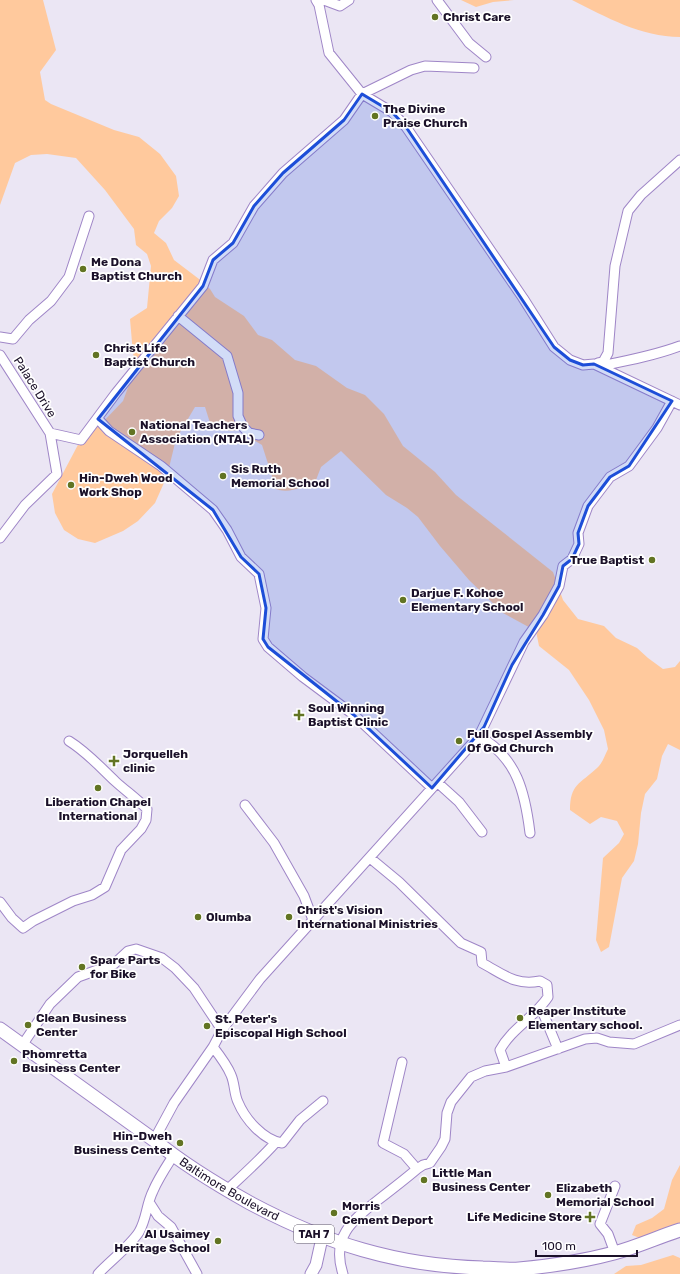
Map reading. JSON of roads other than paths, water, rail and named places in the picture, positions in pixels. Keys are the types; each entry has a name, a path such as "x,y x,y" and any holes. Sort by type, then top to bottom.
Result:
{"highway":[{"name":"Baltimore Boulevard","path":"0,1029 23,1044 154,1140 173,1156 227,1190 282,1220 322,1238 340,1244 392,1259 446,1267 518,1269 564,1263 615,1253 680,1230"}],"main road":[{"path":"311,1274 316,1265 322,1238"}],"street":[{"path":"316,0 319,5 329,53 362,94 392,112 406,127 523,298 554,347 570,360 583,365 599,363 606,365 663,353 680,346"},
{"path":"324,0 340,6 349,0"},
{"path":"437,0 469,43 486,57"},
{"path":"0,538 25,506 57,474 50,433 81,440 203,286 213,260 233,243 254,206 283,173 344,120 362,94 411,70 425,66 474,68"},
{"path":"599,363 608,353 615,266 628,211 641,195 680,160"},
{"path":"0,337 13,339 29,320 51,300 69,277 89,216"},
{"path":"178,316 227,356 238,393 238,416 242,427 249,433 259,435"},
{"name":"Palace Drive","path":"0,355 50,433"},
{"path":"154,1140 174,1103 213,1047 222,1030 260,979 479,736 500,696 521,648 544,615 558,586 563,566 572,559 579,544 578,533 588,506 610,477 629,466 676,403 599,363"},
{"path":"98,419 109,430 161,466 213,510 227,530 241,557 259,574 266,608 263,639 268,647 303,677 354,715 435,785 459,802 482,832"},
{"path":"479,736 492,743 508,759 521,787 527,811 530,833"},
{"path":"0,902 12,918 23,928 33,920 92,895 105,887 121,850 146,820 146,809 136,797 118,784 80,748 69,741"},
{"path":"245,805 274,843 304,896 313,920"},
{"path":"370,858 399,882 461,943 481,952 482,963 505,976 527,984 540,981 547,985 548,997 541,1008 505,1041 500,1050 506,1067"},
{"path":"23,1044 50,1004 78,977 114,964 128,951 136,949 162,958 175,968 194,988 222,1030"},
{"path":"541,1008 558,1049"},
{"path":"343,1274 338,1261 340,1244 344,1232 356,1217 423,1164 430,1163 445,1139 447,1113 451,1102 471,1077 485,1070 506,1067 585,1040 598,1038 609,1042 634,1044 660,1035 680,1025"},
{"path":"213,1047 222,1058 232,1076 237,1102 247,1118 267,1137 276,1142 282,1143 300,1120 323,1101"},
{"path":"402,1062 383,1142 404,1154 417,1170"},
{"path":"227,1190 276,1142"},
{"path":"98,1274 114,1257 128,1246 138,1233 146,1218 153,1190 173,1156"},
{"path":"615,1186 600,1224 608,1234 615,1253"},
{"path":"149,1202 158,1216 171,1227 198,1274"}],"place":[{"name":"Christ Care","path":"435,17"},
{"name":"The Divine Praise Church","path":"375,116"},
{"name":"Me Dona Baptist Church","path":"83,269"},
{"name":"Christ Life Baptist Church","path":"96,355"},
{"name":"National Teachers Association (NTAL)","path":"132,432"},
{"name":"Sis Ruth Memorial School","path":"223,476"},
{"name":"Hin-Dweh Wood Work Shop","path":"71,485"},
{"name":"True Baptist","path":"652,560"},
{"name":"Darjue F. Kohoe Elementary School","path":"403,600"},
{"name":"Soul Winning Baptist Clinic","path":"299,715"},
{"name":"Full Gospel Assembly Of God Church","path":"459,741"},
{"name":"Jorquelleh clinic","path":"114,761"},
{"name":"Liberation Chapel International","path":"98,788"},
{"name":"Olumba","path":"198,917"},
{"name":"Christ's Vision International Ministries","path":"289,917"},
{"name":"Spare Parts for Bike","path":"82,967"},
{"name":"Reaper Institute Elementary school.","path":"520,1018"},
{"name":"Clean Business Center","path":"28,1025"},
{"name":"St. Peter's Episcopal High School","path":"207,1026"},
{"name":"Phomretta Business Center","path":"14,1061"},
{"name":"Hin-Dweh Business Center","path":"180,1143"},
{"name":"Little Man Business Center","path":"424,1180"},
{"name":"Elizabeth Memorial School","path":"548,1195"},
{"name":"Morris Cement Deport","path":"334,1213"},
{"name":"Life Medicine Store","path":"590,1217"},
{"name":"Al Usaimey Heritage School","path":"218,1241"}]}
